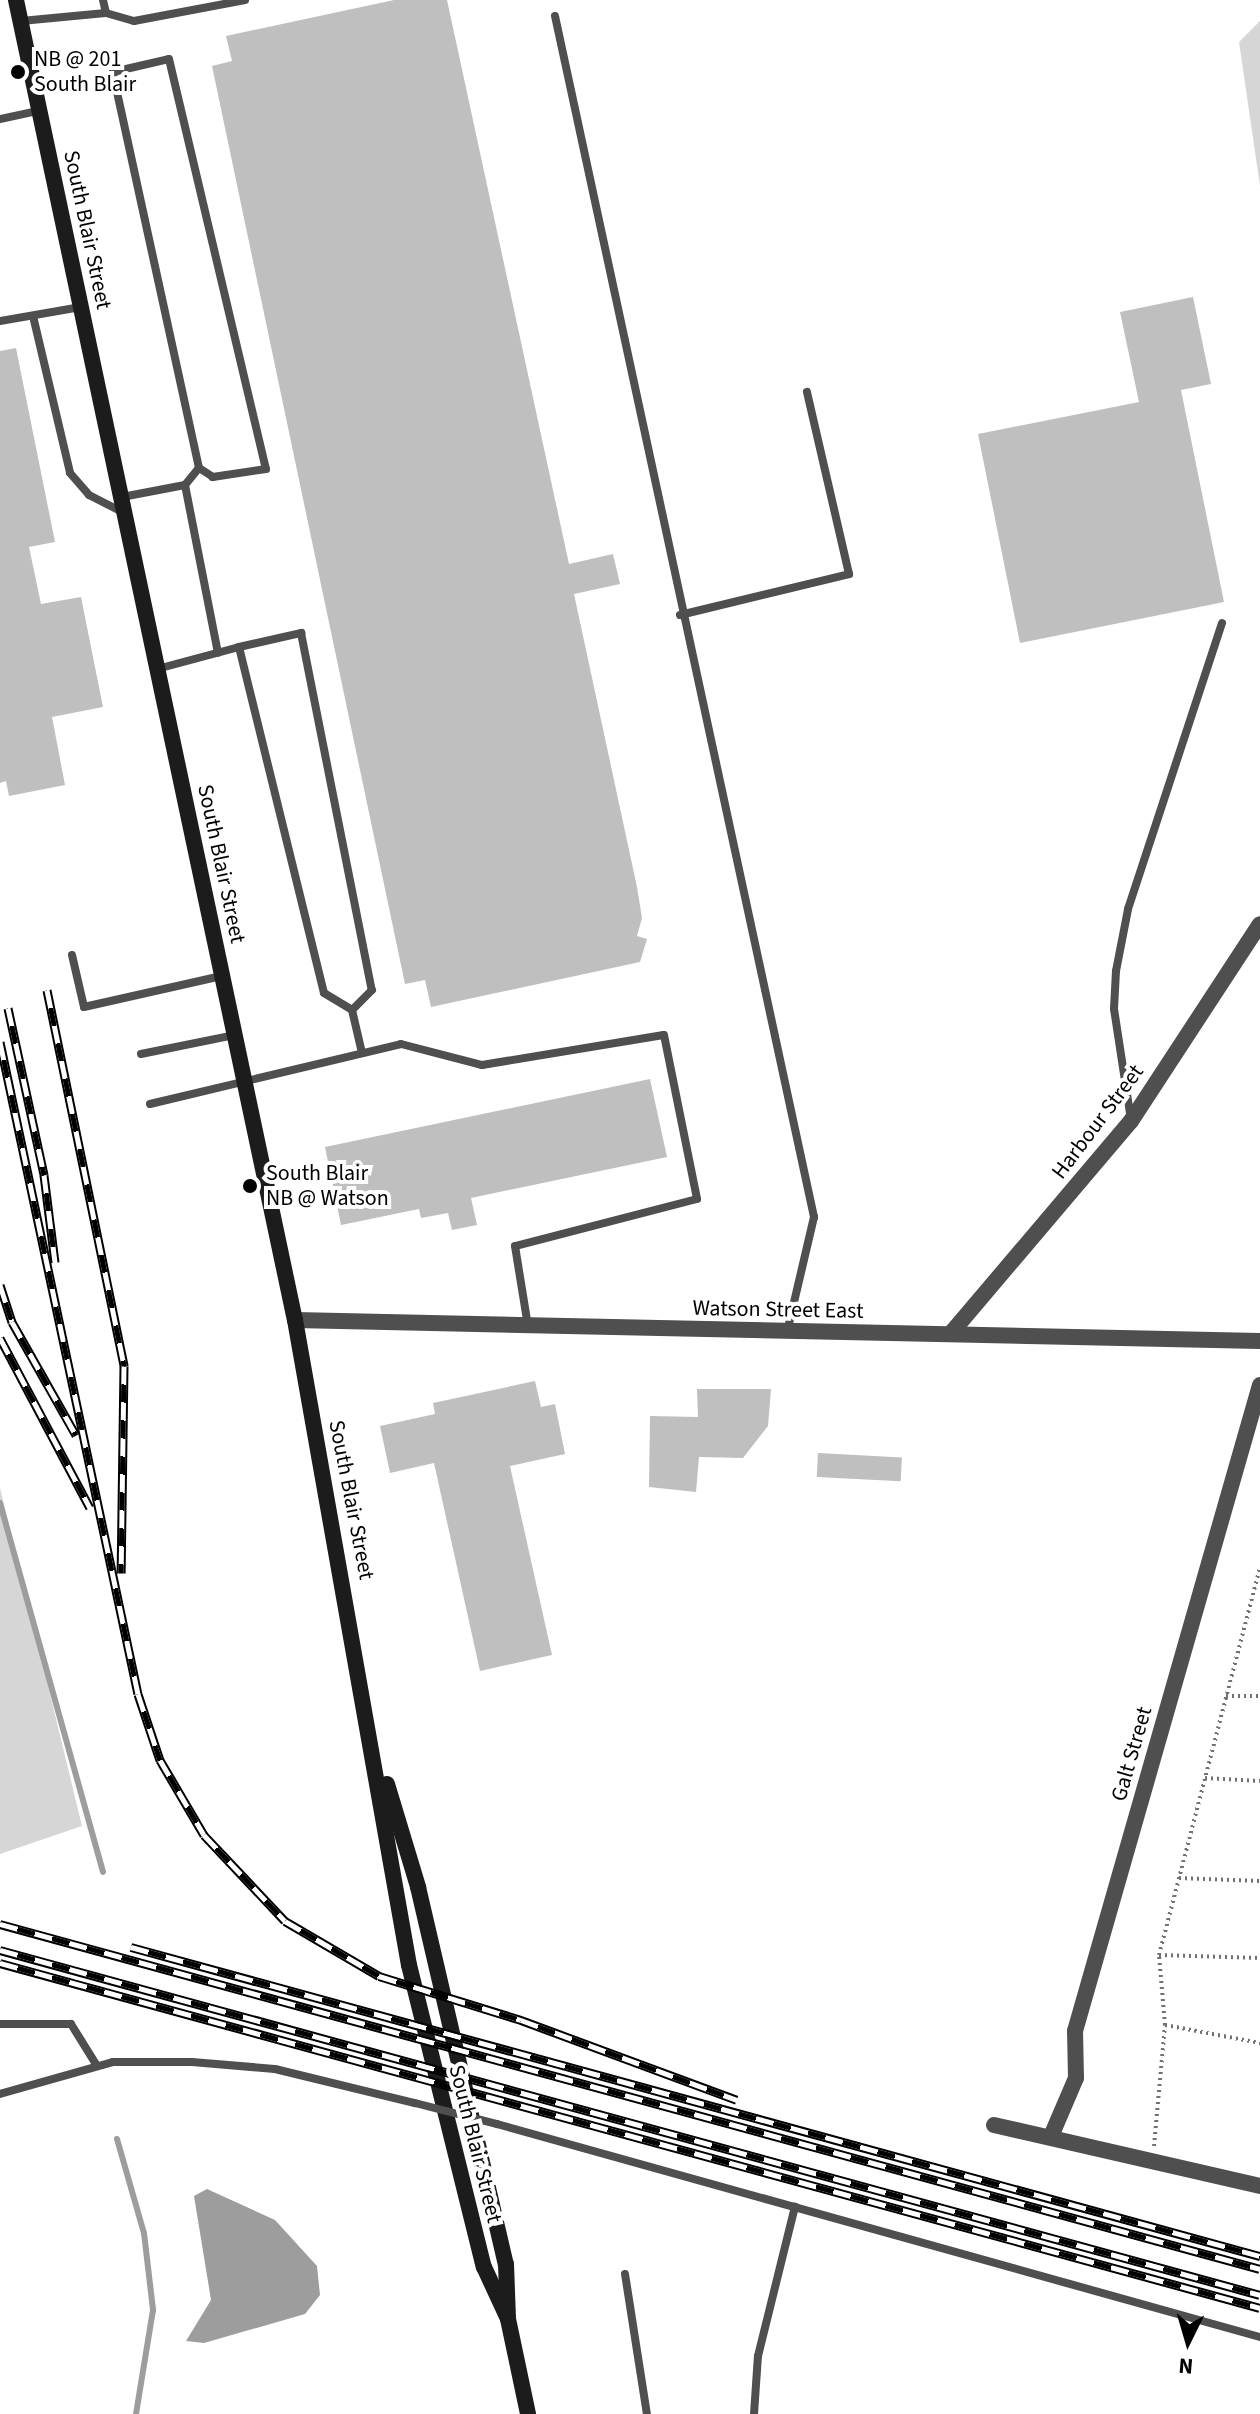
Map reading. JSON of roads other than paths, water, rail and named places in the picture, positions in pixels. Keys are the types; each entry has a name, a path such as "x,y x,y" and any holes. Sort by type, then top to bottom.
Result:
{"street":[{"name":"South Blair Street","path":"16,0 295,1320 373,1740 409,1965 465,2201 484,2267 508,2319"},
{"name":"Harbour Street","path":"952,1332 1131,1121 1260,924"},
{"name":"Watson Street East","path":"295,1320 787,1335 952,1332 1260,1341"},
{"name":"Galt Street","path":"1052,2134 1076,2078 1075,2031 1260,1385"},
{"name":"South Blair Street","path":"373,1740 437,1965 506,2264 508,2319 528,2414"},
{"path":"994,2125 1052,2134 1260,2186"}],"lane":[{"path":"103,0 106,13"},
{"path":"20,21 106,13 134,21 245,0"},
{"path":"555,16 680,615 814,1217 787,1335"},
{"path":"169,59 266,469 213,477 199,468 113,72 169,59"},
{"path":"0,119 39,111"},
{"path":"0,321 81,307"},
{"path":"33,316 70,473 89,495 122,506 185,485 199,468"},
{"path":"680,615 849,574 807,392"},
{"path":"185,485 218,653"},
{"path":"1131,1121 1114,1009 1116,971 1128,909 1222,623"},
{"path":"157,669 301,633 372,990 352,1010"},
{"path":"239,647 324,993 352,1010 362,1053"},
{"path":"72,955 84,1007 222,976"},
{"path":"141,1054 234,1035"},
{"path":"150,1104 401,1044 482,1065 664,1035 697,1199 515,1246 528,1327"},
{"path":"0,2024 71,2024 97,2066"},
{"path":"0,2094 97,2066 192,2062 275,2069 497,2124 1260,2337"},
{"path":"754,2414 758,2356 795,2207"},
{"path":"625,2274 647,2414"}],"waterway":[{"path":"0,1503 103,1872"},
{"path":"117,2139 144,2233 153,2310 136,2414"}],"railway":[{"path":"47,990 124,1366 121,1573"},
{"path":"8,1008 44,1175 55,1262"},
{"path":"0,1042 138,1694 160,1760 204,1835 285,1921 379,1976 521,2020 737,2100"},
{"path":"0,1285 12,1322 76,1435"},
{"path":"0,1338 90,1508"},
{"path":"0,1924 1260,2269"},
{"path":"131,1947 1260,2256"},
{"path":"0,1950 1260,2295"},
{"path":"0,1963 1260,2308"}],"place":[{"name":"NB @ 201 South Blair","path":"18,72"},
{"name":"South Blair NB @ Watson","path":"250,1186"}]}
